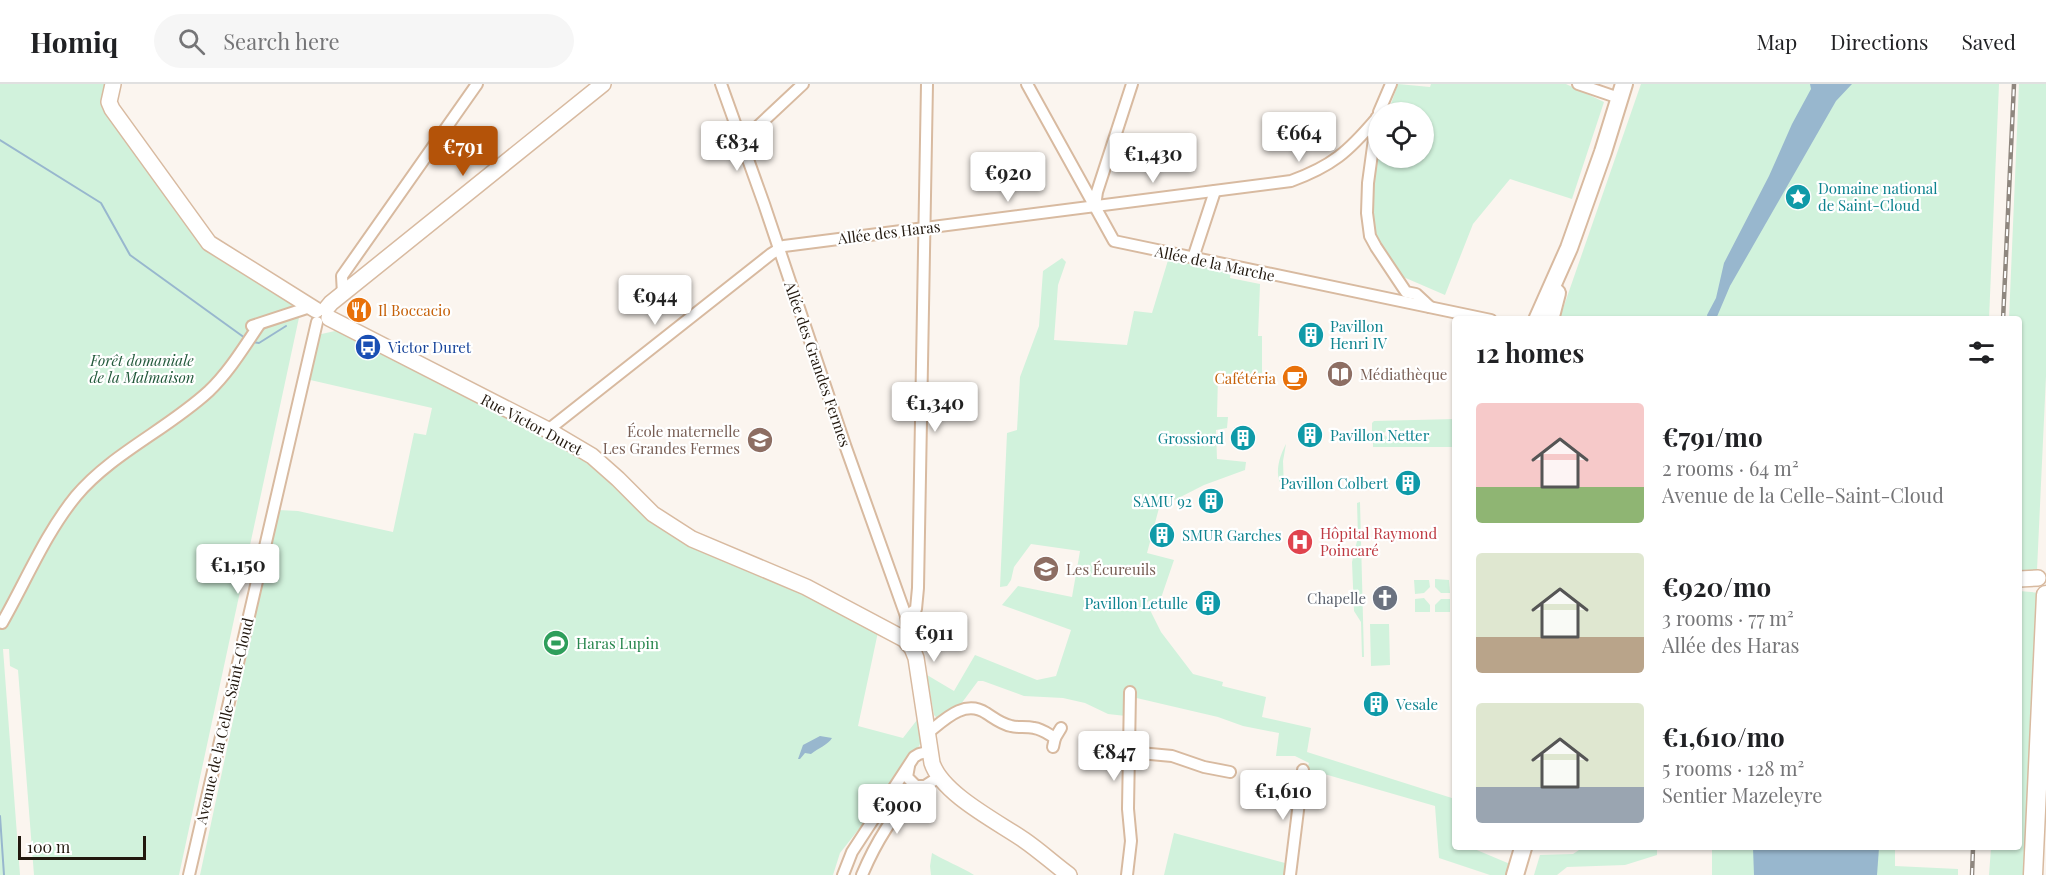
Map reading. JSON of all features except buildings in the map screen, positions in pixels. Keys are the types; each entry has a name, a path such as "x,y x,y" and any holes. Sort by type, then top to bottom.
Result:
{"highway":[{"path":"2033,875 2042,586"}],"main road":[{"path":"1539,316 1569,248 1622,91"},
{"path":"1551,316 1569,248"},
{"path":"1515,875 1522,850"},
{"path":"1526,875 1532,850"}],"street":[{"name":"Rue Victor Duret","path":"113,84 109,102 112,109 209,243 320,313 548,430 592,456 653,514 671,526 692,538 806,587 899,636 912,647"},
{"path":"343,294 342,276 477,84"},
{"path":"2,623 56,524 77,495 107,466 156,433 210,390 240,353 254,326 320,313 603,84"},
{"name":"Allée des Grandes Fermes","path":"721,84 906,616 912,647"},
{"path":"741,142 804,84"},
{"path":"906,616 916,609 917,599 927,84"},
{"name":"Allée de la Marche","path":"1027,84 1114,241 1405,297"},
{"path":"1095,206 1097,192 1132,84"},
{"path":"1383,102 1391,84"},
{"path":"1578,84 1622,91"},
{"name":"Allée des Haras","path":"548,430 645,352 784,246 1291,182 1338,159 1358,141 1368,128"},
{"path":"1370,168 1366,213 1370,236 1405,297 1416,294 1431,307 1473,316"},
{"path":"1194,258 1215,191"},
{"name":"Avenue de la Celle-Saint-Cloud","path":"189,875 320,313"},
{"path":"2022,580 2042,586"},
{"path":"912,647 929,732 932,763 939,777 950,789 1024,840 1069,875"},
{"path":"1127,875 1131,841 1128,809 1130,692"},
{"path":"929,732 950,715 974,708 985,712 1002,724 1017,728 1037,728 1056,738"},
{"path":"843,875 852,852 915,755 931,751"},
{"path":"1129,752 1172,756 1204,767 1230,772"},
{"path":"909,766 907,777 917,786 925,786 939,777"},
{"path":"1290,875 1303,770"},
{"path":"862,875 883,830 917,786"}],"green space":[{"name":"Forêt domaniale de la Malmaison","path":"0,84 113,84 109,102 209,243 278,292 300,313 179,875 34,875 18,670 10,666 9,649 3,649 20,875 0,875"},
{"path":"1398,84 1430,87 1431,84 1566,84 1604,102 1572,199 1510,179 1473,224 1445,295 1401,276 1371,229 1368,205 1375,168 1434,168 1434,102 1392,102"},
{"name":"Domaine national de Saint-Cloud","path":"1641,84 1999,84 1989,316 1560,316"},
{"path":"2019,84 2046,84 2046,376 2037,570 2022,571 2022,316 2009,316"},
{"path":"1169,257 1231,270 1230,278 1260,284 1258,336 1262,336 1262,373 1218,376 1217,417 1228,417 1227,428 1216,430 1217,459 1246,462 1245,470 1204,485 1159,508 1147,553 1174,560 1161,598 1146,602 1161,632 1193,674 1223,682 1222,686 1266,697 1262,717 1311,728 1307,752 1452,798 1452,850 1477,850 1510,864 1507,875 1490,875 1439,858 1435,806 1307,769 1309,763 1295,756 1276,756 1279,733 1128,696 1126,716 1108,714 1085,703 1063,698 1024,696 983,681 978,681 958,708 937,718 934,715 927,675 954,691 975,655 1037,680 1056,676 1071,630 1002,605 1018,586 1072,597 1080,551 1031,544 1014,567 1007,586 1000,587 1007,433 1017,430 1020,377 1039,326 1043,271 1062,258 1066,262 1058,285 1054,340 1127,345 1134,311 1152,313"},
{"path":"335,331 362,341 585,455 642,510 795,584 878,632 858,726 903,738 917,720 922,725 924,736 910,764 840,853 833,875 200,875 278,510 298,511 393,532 414,433 426,435 432,408 306,379 317,335"},
{"path":"1452,419 1452,447 1373,447 1373,436 1384,435 1389,438 1392,434 1388,429 1384,433 1372,433 1374,421"},
{"path":"1286,444 1283,461 1284,489 1278,472 1279,461"},
{"path":"1360,502 1364,657 1362,657 1361,622 1354,611 1352,562 1358,537 1357,503"},
{"path":"1435,579 1449,580 1450,593 1441,593 1435,587"},
{"path":"1414,580 1429,580 1430,587 1424,593 1415,594"},
{"path":"2022,591 2041,593 2028,875 1989,875 1991,850 2022,850"},
{"path":"1424,598 1430,605 1430,612 1415,612 1415,599"},
{"path":"1441,599 1450,599 1450,612 1435,612 1435,605"},
{"path":"1370,624 1389,624 1390,665 1371,666"},
{"path":"1174,833 1285,863 1284,875 1164,875"},
{"path":"1579,850 1657,850 1657,855 1625,865 1567,867 1557,875 1534,875 1540,855 1573,854"},
{"path":"1712,850 1895,850 1895,866 1958,869 1958,875 1712,875"},
{"path":"932,853 963,869 974,875 931,875"}],"water":[{"path":"1810,84 1852,84 1836,101 1730,286 1717,316 1707,316 1716,298 1724,263 1811,89"},
{"path":"820,736 832,738 811,754 805,753 798,759 803,745"},
{"path":"1753,850 1879,850 1877,875 1754,875"}],"waterway":[{"path":"0,140 101,203 130,255 245,338"},
{"path":"252,342 259,343 286,326"},
{"path":"0,816 4,875"}],"railway":[{"path":"2003,316 2014,84"},
{"path":"1972,875 1973,850"}],"place":[{"name":"Domaine national de Saint-Cloud","path":"1798,197"},
{"name":"Il Boccacio","path":"359,310"},
{"name":"Pavillon Henri IV","path":"1311,335"},
{"name":"Victor Duret","path":"368,347"},
{"name":"Médiathèque","path":"1340,374"},
{"name":"Cafétéria","path":"1295,378"},
{"name":"Pavillon Netter","path":"1310,435"},
{"name":"Grossiord","path":"1243,438"},
{"name":"École maternelle Les Grandes Fermes","path":"760,440"},
{"name":"Pavillon Colbert","path":"1408,483"},
{"name":"SAMU 92","path":"1211,501"},
{"name":"SMUR Garches","path":"1162,535"},
{"name":"Hôpital Raymond Poincaré","path":"1300,542"},
{"name":"Les Écureuils","path":"1046,569"},
{"name":"Chapelle","path":"1385,598"},
{"name":"Pavillon Letulle","path":"1208,603"},
{"name":"Haras Lupin","path":"556,643"},
{"name":"Vesale","path":"1376,704"}]}
